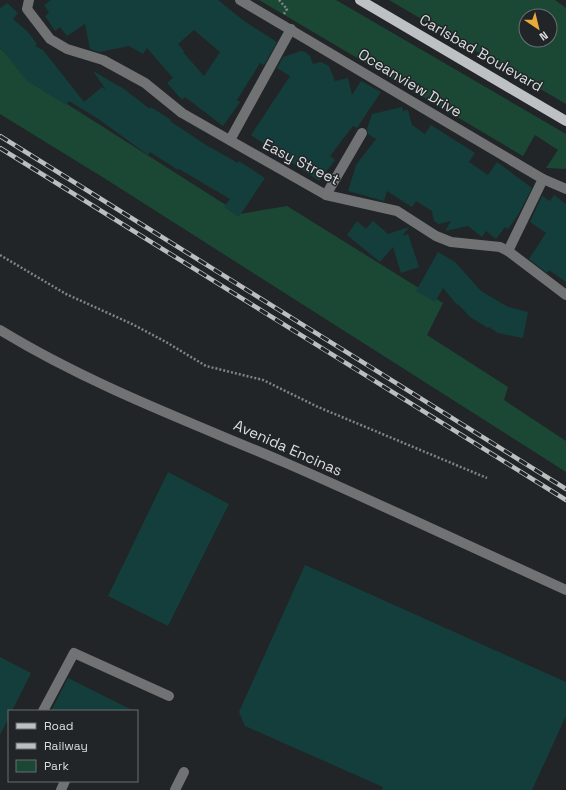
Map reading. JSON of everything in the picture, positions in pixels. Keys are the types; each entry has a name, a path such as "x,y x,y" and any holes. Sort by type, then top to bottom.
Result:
{"main road":[{"name":"Carlsbad Boulevard","path":"360,0 566,121"}],"street":[{"name":"Easy Street","path":"29,0 27,9 50,39 67,49 103,60 145,83 182,113 326,195 397,211 436,236 452,242 500,247 508,251 566,295"},
{"name":"Oceanview Drive","path":"240,0 543,180 566,189"},
{"path":"230,140 291,29"},
{"path":"326,195 362,133"},
{"path":"508,251 543,180"},
{"name":"Avenida Encinas","path":"0,330 36,352 104,386 288,464 566,590"},
{"path":"44,710 74,653 169,696"},
{"path":"175,790 184,772"}],"path":[{"path":"0,255 66,294 132,324 206,366 263,380 318,407 487,478"}],"green space":[{"path":"259,0 336,0 566,134 566,169 546,168 558,150 535,135 523,156"},
{"path":"389,0 555,0 566,8 566,104"},
{"path":"0,48 34,83 240,214 287,206 443,303 427,335 508,387 504,400 566,441 566,472 104,178 0,114"}],"building":[{"path":"51,0 218,0 244,21 277,42 264,65 260,63 237,100 240,102 223,126 185,97 182,100 167,83 173,78 147,48 143,54 129,46 99,52 90,49 85,24 67,36 60,27 55,31 45,16 49,13 44,5","holes":["194,30 220,52 204,76 178,44"]},
{"path":"7,3 18,13 13,19 27,31 37,44 35,46 43,50 84,102 102,87 106,90 93,71 124,89 150,109 151,107 206,145 238,163 239,161 265,178 239,217 224,207 230,199 179,169 178,170 150,152 148,155 97,118 69,101 66,105 27,81 0,47 0,7 1,8"},
{"path":"301,51 310,56 313,64 321,62 329,66 335,81 348,78 352,95 361,81 381,92 357,128 353,126 330,156 335,160 319,181 251,135 290,76 277,68 283,57"},
{"path":"402,107 403,111 408,110 412,125 425,134 431,125 475,153 469,162 488,175 497,162 532,188 518,215 508,229 505,227 496,239 486,231 482,237 468,226 445,231 451,221 439,224 434,221 432,211 416,201 412,207 387,191 384,201 348,191 356,165 376,139 368,134 367,129 372,114"},
{"path":"554,195 566,204 566,282 549,270 547,273 529,259 546,233 530,222 542,196 550,201"},
{"path":"357,221 366,229 373,221 388,234 409,227 402,236 408,234 419,267 401,273 393,247 380,262 347,235"},
{"path":"438,252 455,262 481,291 508,307 528,312 523,338 498,333 470,317 458,304 457,305 443,288 435,302 416,291"},
{"path":"168,472 229,504 168,626 108,596"},
{"path":"305,565 566,682 566,716 532,790 382,790 383,787 245,726 239,712"},
{"path":"0,657 31,673 12,710 8,710 8,719 0,735"},
{"path":"68,678 132,710 52,710"}],"railway":[{"path":"0,136 566,489"},
{"path":"0,148 566,500"}]}
